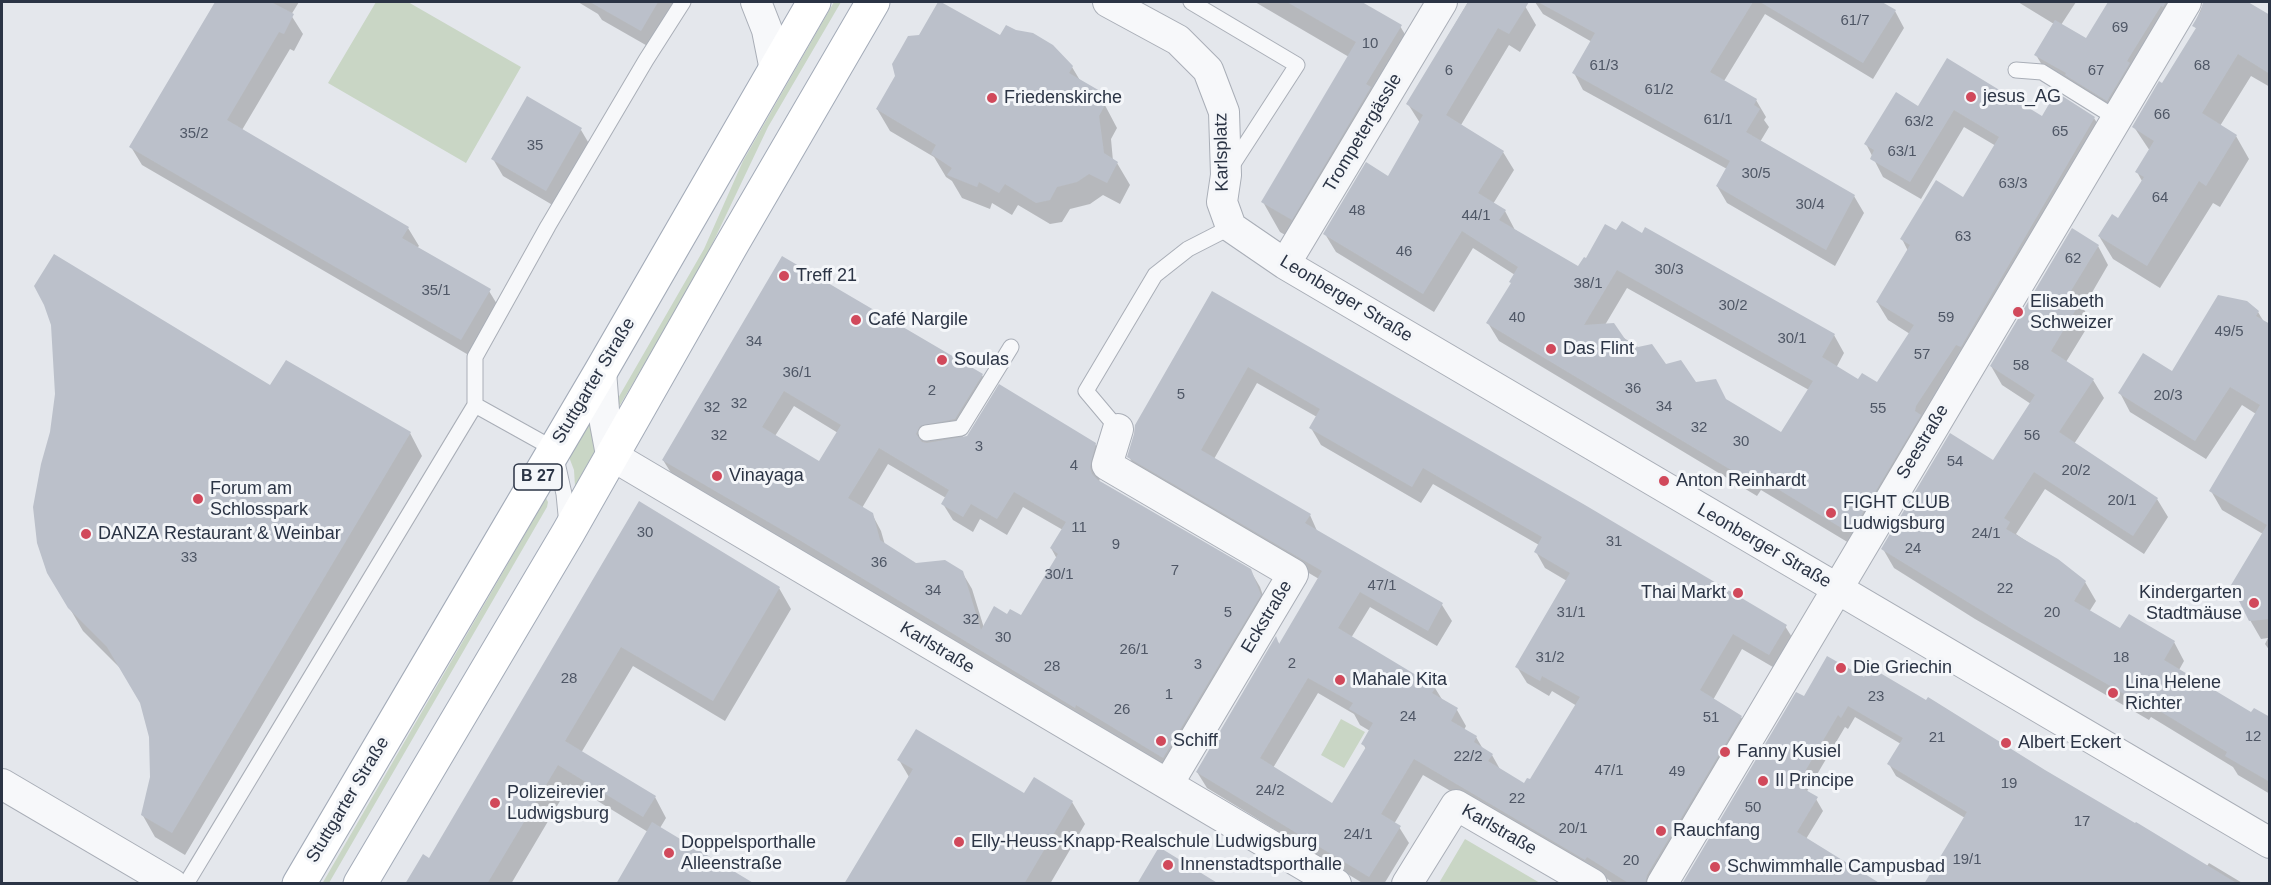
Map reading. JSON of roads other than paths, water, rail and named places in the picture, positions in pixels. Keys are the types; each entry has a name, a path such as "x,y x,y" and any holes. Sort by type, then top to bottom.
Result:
{"main road":[{"name":"Stuttgarter Straße","path":"299,884 601,371 814,2"},
{"name":"B 27","path":"360,884 568,533 869,5"}],"street":[{"path":"756,2 767,30 775,70"},
{"name":"Karlsplatz","path":"1108,2 1178,40 1208,70 1224,112 1226,175 1222,202 1231,227"},
{"name":"Trompetergässle","path":"1285,264 1442,2"},
{"name":"Seestraße","path":"1662,884 2186,2"},
{"name":"Leonberger Straße","path":"1231,227 1285,264 2270,843"},
{"path":"601,371 605,423 611,455"},
{"name":"Eckstraße","path":"1118,429 1107,465 1293,574 1168,784"},
{"name":"Karlstraße","path":"611,455 1336,884"},
{"path":"2,784 172,884"},
{"name":"Karlstraße","path":"1407,884 1456,805 1592,884"}],"lane":[{"path":"186,884 475,405 475,357 548,225 683,2"},
{"path":"1191,2 1297,65 1226,175"},
{"path":"2016,70 2042,72 2116,118"},
{"path":"1118,429 1086,392 1155,275 1188,249 1231,227"},
{"path":"926,433 961,428 1011,347"},
{"path":"475,405 554,449 564,494 568,533"}],"place":[{"name":"jesus_AG","path":"1971,97"},
{"name":"Friedenskirche","path":"992,98"},
{"name":"Treff 21","path":"784,276"},
{"name":"Elisabeth Schweizer","path":"2018,312"},
{"name":"Café Nargile","path":"856,320"},
{"name":"Das Flint","path":"1551,349"},
{"name":"Soulas","path":"942,360"},
{"name":"Vinayaga","path":"717,476"},
{"name":"Anton Reinhardt","path":"1664,481"},
{"name":"Forum am Schlosspark","path":"198,499"},
{"name":"FIGHT CLUB Ludwigsburg","path":"1831,513"},
{"name":"DANZA Restaurant & Weinbar","path":"86,534"},
{"name":"Thai Markt","path":"1738,593"},
{"name":"Kindergarten Stadtmäuse","path":"2254,603"},
{"name":"Die Griechin","path":"1841,668"},
{"name":"Mahale Kita","path":"1340,680"},
{"name":"Lina Helene Richter","path":"2113,693"},
{"name":"Schiff","path":"1161,741"},
{"name":"Albert Eckert","path":"2006,743"},
{"name":"Fanny Kusiel","path":"1725,752"},
{"name":"Il Principe","path":"1763,781"},
{"name":"Polizeirevier Ludwigsburg","path":"495,803"},
{"name":"Rauchfang","path":"1661,831"},
{"name":"Elly-Heuss-Knapp-Realschule Ludwigsburg","path":"959,842"},
{"name":"Doppelsporthalle Alleenstraße","path":"669,853"},
{"name":"Innenstadtsporthalle","path":"1168,865"},
{"name":"Schwimmhalle Campusbad","path":"1715,867"}]}
